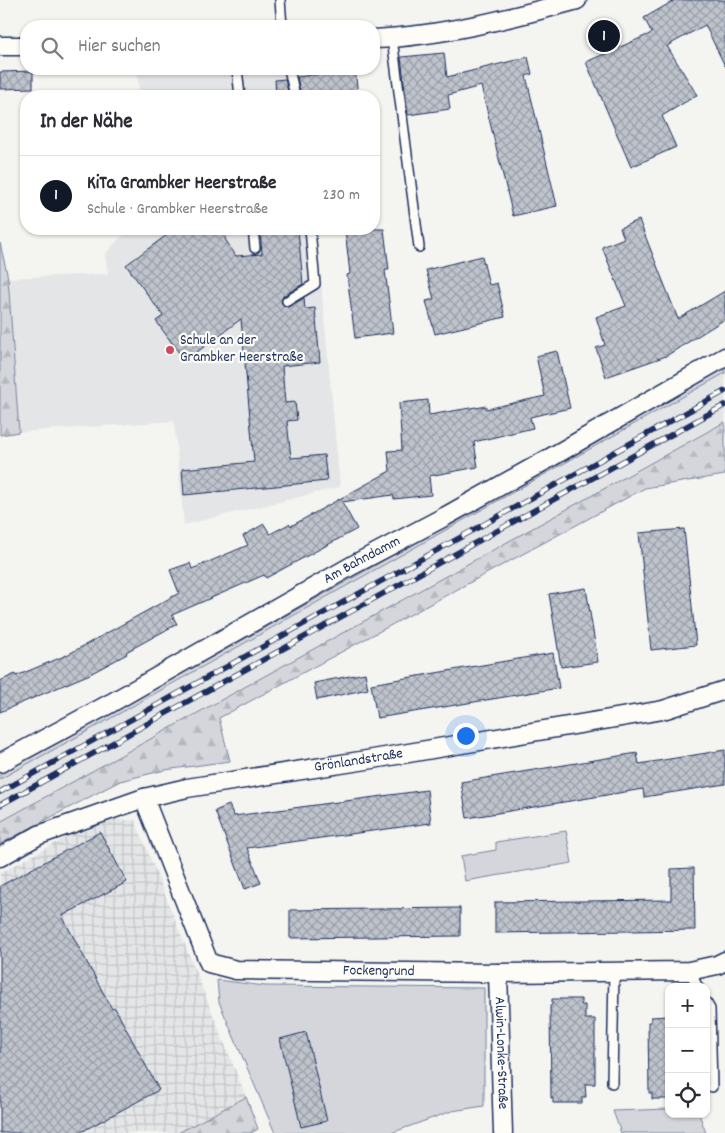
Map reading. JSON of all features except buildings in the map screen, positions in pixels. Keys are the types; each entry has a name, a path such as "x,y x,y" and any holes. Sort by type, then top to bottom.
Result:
{"street":[{"path":"380,39 434,33 577,0"},
{"path":"0,46 20,46"},
{"name":"Am Bahndamm","path":"0,763 111,703 353,565 463,507 725,357"},
{"name":"Grönlandstraße","path":"0,857 39,835 144,798 187,788 390,757 663,710 725,690"},
{"name":"Fockengrund","path":"144,798 209,963 236,970 498,973 689,971 725,962"},
{"name":"Alwin-Lonke-Straße","path":"498,973 503,1133"}],"lane":[{"path":"280,0 282,20"},
{"path":"392,38 419,247"},
{"path":"238,75 239,90"},
{"path":"291,75 294,90"},
{"path":"254,235 255,248"},
{"path":"287,301 315,284 311,235"},
{"path":"689,971 696,983"},
{"path":"612,1083 614,972"},
{"path":"710,1009 712,1087"}],"shaded area":[{"path":"138,75 301,75 303,90 139,90"},
{"name":"Schule an der Grambker Heerstraße","path":"123,235 317,235 340,487 184,525 174,421 19,432 8,278 108,274 105,254"},
{"path":"725,373 725,422 0,822 0,779"},
{"path":"100,819 135,820 246,1097 178,1133 0,1133 0,873"}],"green space":[{"path":"0,243 8,278 19,432 0,435"},
{"path":"725,365 725,373 0,779 0,773 273,623"},
{"path":"725,422 725,475 645,488 219,718 230,761 165,770 120,781 0,844 0,822"},
{"path":"566,831 572,863 465,881 461,856 496,850 496,842"},
{"path":"217,980 265,986 484,988 484,1106 452,1111 391,1133 275,1133 219,1002"},
{"path":"246,1097 258,1129 251,1133 178,1133"},
{"path":"665,1109 665,1118 700,1118 706,1133 621,1133 613,1111"}],"railway":[{"path":"0,792 725,391"},
{"path":"0,805 725,405"}],"place":[{"name":"KiTa Grambker Heerstraße","path":"604,36"},
{"name":"Schule an der Grambker Heerstraße","path":"170,350"}]}
